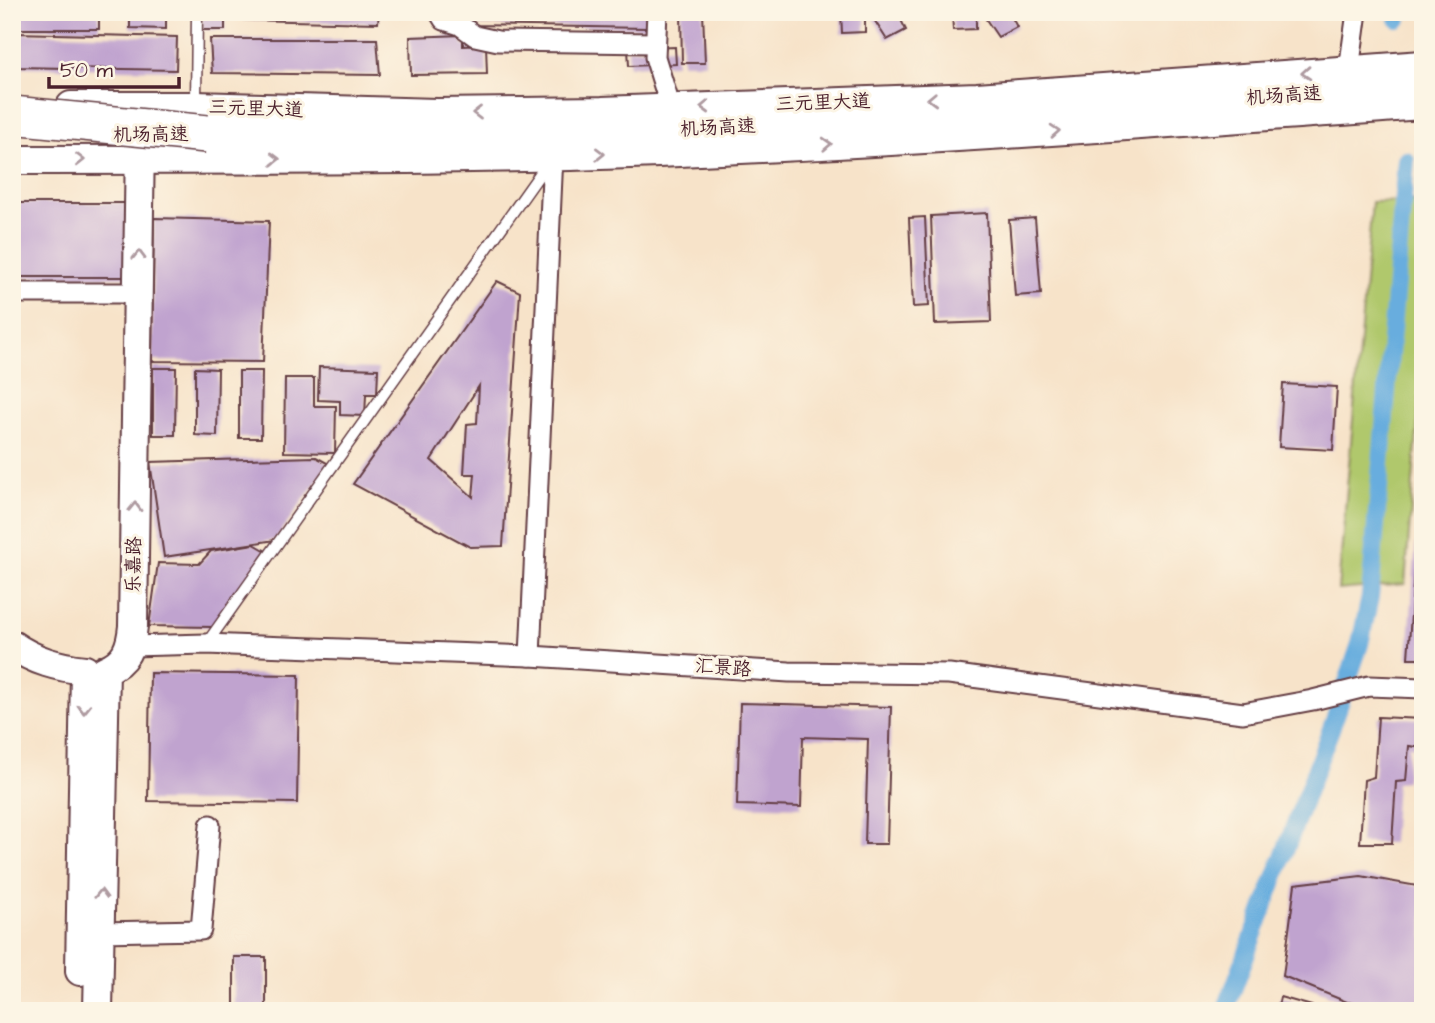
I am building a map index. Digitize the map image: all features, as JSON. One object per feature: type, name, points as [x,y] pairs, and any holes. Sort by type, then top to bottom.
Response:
[{"type":"highway","name":"机场高速","points":[[12,136],[203,127],[243,137],[677,130],[980,116],[1423,86]]},
{"type":"highway","points":[[12,115],[203,127]]},
{"type":"main road","name":"三元里大道","points":[[12,160],[140,159],[203,127],[425,113],[671,108],[990,96],[1423,65]]},
{"type":"main road","name":"三元里大道","points":[[12,106],[139,106],[203,127],[553,155],[677,152],[946,138],[1423,105]]},
{"type":"main road","name":"乐嘉路","points":[[131,646],[139,106]]},
{"type":"main road","points":[[12,645],[40,661],[62,667],[95,670],[118,664],[131,646]]},
{"type":"main road","points":[[95,670],[100,932],[98,1011]]},
{"type":"main road","points":[[79,1011],[95,670]]},
{"type":"street","points":[[439,12],[444,20],[460,25],[475,36],[498,41],[655,43]]},
{"type":"street","points":[[657,12],[655,57],[671,108]]},
{"type":"street","points":[[1349,70],[1357,12]]},
{"type":"street","points":[[530,656],[553,155]]},
{"type":"street","points":[[12,293],[138,293]]},
{"type":"street","name":"汇景路","points":[[131,646],[206,644],[530,656],[789,672],[950,674],[1243,713],[1369,686],[1423,688]]},
{"type":"street","points":[[100,932],[201,930],[210,825]]},
{"type":"lane","points":[[197,12],[203,127]]},
{"type":"lane","points":[[206,644],[553,155]]},
{"type":"green space","points":[[1423,201],[1423,357],[1405,584],[1338,590],[1372,202]]},
{"type":"building","points":[[12,12],[99,12],[99,29],[12,29]]},
{"type":"building","points":[[130,12],[166,12],[166,29],[130,28]]},
{"type":"building","points":[[202,12],[225,12],[225,30],[202,30]]},
{"type":"building","points":[[242,12],[379,12],[378,23],[242,20]]},
{"type":"building","points":[[471,12],[650,12],[648,28],[474,25]]},
{"type":"building","points":[[681,12],[703,12],[705,63],[682,63]]},
{"type":"building","points":[[841,12],[897,12],[906,30],[887,40],[871,15],[865,15],[865,32],[842,33]]},
{"type":"building","points":[[952,12],[976,12],[976,29],[953,30]]},
{"type":"building","points":[[981,12],[1009,12],[1017,27],[998,37]]},
{"type":"building","points":[[14,33],[177,37],[176,70],[15,67]]},
{"type":"building","points":[[463,35],[463,46],[486,45],[487,74],[411,75],[410,37]]},
{"type":"building","points":[[210,39],[377,39],[380,75],[212,73]]},
{"type":"building","points":[[675,47],[676,64],[629,66],[628,49]]},
{"type":"building","points":[[12,203],[130,203],[130,277],[12,277]]},
{"type":"building","points":[[987,213],[991,322],[935,324],[931,216]]},
{"type":"building","points":[[925,217],[929,306],[913,307],[909,218]]},
{"type":"building","points":[[154,218],[269,221],[263,362],[152,361]]},
{"type":"building","points":[[1035,218],[1041,294],[1015,296],[1009,220]]},
{"type":"building","points":[[497,281],[520,292],[503,546],[470,547],[353,484]],"holes":[[[479,386],[477,423],[467,424],[464,474],[475,474],[473,497],[431,460]]]},
{"type":"building","points":[[319,367],[378,369],[377,394],[366,394],[365,416],[340,415],[340,401],[318,400]]},
{"type":"building","points":[[153,368],[176,368],[175,435],[153,435]]},
{"type":"building","points":[[195,368],[218,369],[217,436],[195,435]]},
{"type":"building","points":[[239,371],[262,371],[261,438],[239,438]]},
{"type":"building","points":[[285,378],[314,378],[314,406],[336,406],[335,453],[284,452]]},
{"type":"building","points":[[1283,384],[1337,387],[1333,450],[1279,447]]},
{"type":"building","points":[[316,457],[329,464],[275,540],[164,557],[150,462]]},
{"type":"building","points":[[1416,542],[1423,543],[1423,658],[1408,658]]},
{"type":"building","points":[[254,544],[268,552],[214,627],[149,626],[158,563],[199,564],[211,551]]},
{"type":"building","points":[[150,673],[299,675],[297,803],[148,801]]},
{"type":"building","points":[[740,703],[891,707],[887,844],[865,844],[868,739],[803,737],[801,807],[737,805]]},
{"type":"building","points":[[1378,717],[1423,719],[1423,748],[1409,746],[1406,781],[1396,782],[1392,843],[1360,843],[1364,780],[1374,777]]},
{"type":"building","points":[[1361,876],[1423,887],[1423,1011],[1402,1011],[1347,1002],[1283,976],[1295,884]]},
{"type":"building","points":[[234,957],[266,957],[266,1011],[234,1011]]},
{"type":"building","points":[[1280,997],[1326,1010],[1277,1011]]},
{"type":"waterway","points":[[1398,19],[1399,12]]},
{"type":"waterway","points":[[1225,1011],[1335,718],[1360,644],[1370,597],[1406,160]]}]
